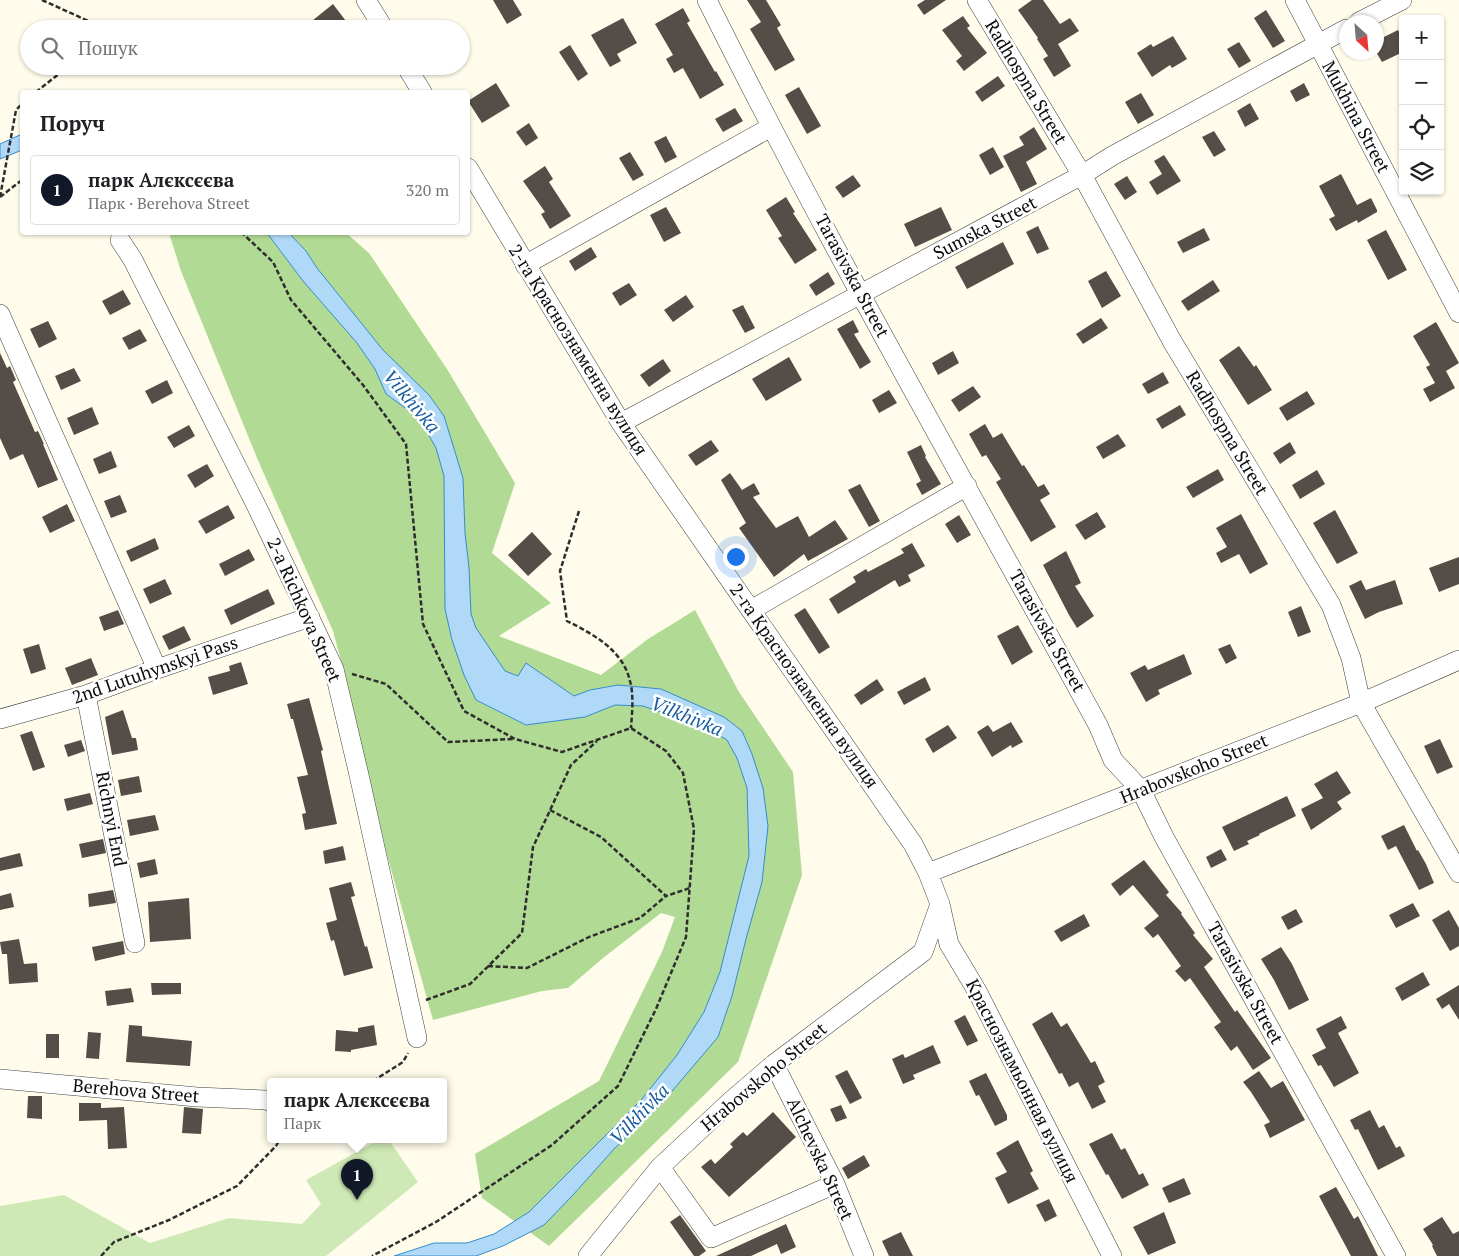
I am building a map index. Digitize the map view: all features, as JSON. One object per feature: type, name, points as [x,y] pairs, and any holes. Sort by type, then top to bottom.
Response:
[{"type":"street","name":"Tarasivska Street","points":[[707,0],[771,127],[861,294],[1098,724],[1113,760],[1141,790],[1164,837],[1396,1256]]},
{"type":"street","name":"Radhospna Street","points":[[978,0],[1082,176],[1172,341],[1331,605],[1351,658],[1360,703],[1459,874]]},
{"type":"street","name":"Mukhina Street","points":[[1295,0],[1459,313]]},
{"type":"street","points":[[1373,15],[1402,0]]},
{"type":"street","points":[[370,1],[380,20]]},
{"type":"street","name":"Sumska Street","points":[[621,423],[1082,176],[1112,156],[1339,33]]},
{"type":"street","points":[[412,75],[421,90]]},
{"type":"street","points":[[526,265],[771,127]]},
{"type":"street","name":"2-га Краснознаменна вулиця","points":[[470,171],[621,423],[913,844],[940,904]]},
{"type":"street","name":"2-a Richkova Street","points":[[120,240],[133,260],[258,507],[334,669],[415,1031]]},
{"type":"street","points":[[0,314],[157,669]]},
{"type":"street","points":[[751,610],[967,486]]},
{"type":"street","name":"2nd Lutuhynskyi Pass","points":[[0,719],[86,695],[310,617]]},
{"type":"street","name":"Hrabovskoho Street","points":[[928,874],[1360,703],[1459,660]]},
{"type":"street","name":"Richnyi End","points":[[86,695],[135,943]]},
{"type":"street","name":"Hrabovskoho Street","points":[[588,1256],[660,1167],[774,1064],[923,952],[940,904]]},
{"type":"street","name":"Краснознамьонная вулиця","points":[[940,904],[949,944],[977,991],[1112,1256]]},
{"type":"street","name":"Alchevska Street","points":[[774,1064],[835,1184],[864,1256]]},
{"type":"street","name":"Berehova Street","points":[[0,1079],[197,1097],[267,1100]]},
{"type":"street","points":[[660,1167],[711,1238],[835,1184]]},
{"type":"path","points":[[42,0],[86,20]]},
{"type":"path","points":[[39,90],[57,75]]},
{"type":"path","points":[[0,197],[16,110],[20,106]]},
{"type":"path","points":[[0,197],[20,182]]},
{"type":"path","points":[[244,235],[274,262],[291,300],[363,385],[406,444],[423,624],[464,710],[515,739],[562,752],[632,728]]},
{"type":"path","points":[[579,511],[560,571],[567,621],[592,634],[619,657],[630,680],[632,728]]},
{"type":"path","points":[[334,669],[386,684],[448,742],[515,739]]},
{"type":"path","points":[[372,1256],[436,1222],[552,1145],[618,1086],[656,1009],[686,937],[694,829],[683,773],[666,751],[632,728]]},
{"type":"path","points":[[378,1078],[402,1062],[415,1031],[422,1001],[470,984],[522,933],[533,847],[570,765],[598,740]]},
{"type":"path","points":[[550,810],[601,837],[666,896]]},
{"type":"path","points":[[488,966],[526,968],[589,937],[640,918],[666,896],[690,888]]},
{"type":"path","points":[[101,1256],[114,1242],[169,1220],[237,1186],[278,1143]]},
{"type":"green space","points":[[170,235],[348,235],[369,253],[447,369],[515,483],[492,553],[551,603],[499,636],[601,675],[648,639],[695,610],[739,692],[793,772],[802,875],[738,1062],[549,1246],[482,1198],[475,1154],[599,1081],[662,952],[675,917],[661,913],[568,988],[542,991],[433,1020],[387,855],[333,631],[257,458],[181,271]]},
{"type":"green space","points":[[373,1143],[391,1143],[418,1182],[326,1256],[0,1256],[0,1206],[64,1195],[150,1243],[229,1218],[302,1224],[321,1204],[306,1180]]},
{"type":"water","points":[[20,135],[20,151],[0,159],[0,144]]},
{"type":"water","name":"Vilkhivka","points":[[268,235],[291,235],[306,251],[317,268],[383,350],[429,395],[444,416],[463,478],[471,614],[476,628],[505,671],[518,676],[526,663],[574,696],[590,690],[618,685],[661,689],[724,717],[742,731],[763,788],[768,826],[762,882],[732,996],[718,1037],[662,1103],[614,1149],[544,1225],[503,1246],[476,1256],[394,1256],[434,1243],[467,1243],[494,1234],[529,1212],[642,1099],[677,1055],[704,1012],[720,972],[749,856],[747,788],[737,758],[727,740],[703,726],[643,706],[615,705],[585,717],[526,725],[476,700],[464,675],[452,640],[445,609],[444,476],[436,448],[419,418],[386,394],[375,369],[357,343],[303,281]]},
{"type":"building","points":[[493,0],[513,0],[522,15],[507,24]]},
{"type":"building","points":[[747,0],[766,0],[781,25],[777,28],[795,60],[775,71],[750,29],[761,22]]},
{"type":"building","points":[[925,0],[946,0],[924,15],[917,5]]},
{"type":"building","points":[[1032,0],[1043,0],[1060,24],[1070,18],[1079,31],[1058,44],[1071,66],[1054,77],[1043,59],[1048,56],[1018,10]]},
{"type":"building","points":[[333,4],[345,20],[313,20]]},
{"type":"building","points":[[683,8],[690,21],[687,23],[724,85],[700,99],[683,68],[674,73],[666,59],[673,55],[655,24]]},
{"type":"building","points":[[1266,10],[1285,41],[1273,48],[1254,18]]},
{"type":"building","points":[[963,16],[970,26],[967,28],[987,53],[964,71],[956,61],[962,56],[942,30]]},
{"type":"building","points":[[623,18],[637,43],[617,54],[621,61],[610,67],[591,35]]},
{"type":"building","points":[[1398,30],[1399,54],[1382,62],[1381,60],[1384,60],[1384,37]]},
{"type":"building","points":[[1173,36],[1187,59],[1172,68],[1170,65],[1152,77],[1137,53],[1151,44],[1153,47]]},
{"type":"building","points":[[1239,42],[1251,61],[1239,68],[1227,49]]},
{"type":"building","points":[[570,45],[588,74],[578,81],[559,52]]},
{"type":"building","points":[[998,76],[1005,86],[982,102],[975,92]]},
{"type":"building","points":[[496,83],[510,106],[482,123],[470,104],[470,100]]},
{"type":"building","points":[[1304,83],[1310,95],[1296,102],[1290,91]]},
{"type":"building","points":[[799,87],[821,126],[807,134],[785,95]]},
{"type":"building","points":[[1141,93],[1154,115],[1138,124],[1125,102]]},
{"type":"building","points":[[1250,103],[1259,119],[1245,127],[1237,111]]},
{"type":"building","points":[[735,108],[743,121],[723,132],[715,119]]},
{"type":"building","points":[[529,123],[538,138],[526,146],[516,132]]},
{"type":"building","points":[[1034,127],[1047,149],[1026,162],[1037,184],[1021,192],[1003,156],[1024,145],[1019,137]]},
{"type":"building","points":[[1214,131],[1226,150],[1214,157],[1202,137]]},
{"type":"building","points":[[666,136],[677,157],[665,163],[654,142]]},
{"type":"building","points":[[993,147],[1004,167],[990,175],[979,155]]},
{"type":"building","points":[[630,152],[644,175],[633,181],[619,158]]},
{"type":"building","points":[[1164,155],[1181,181],[1157,195],[1149,182],[1162,174],[1154,161]]},
{"type":"building","points":[[545,166],[553,179],[549,182],[571,216],[550,229],[541,214],[545,212],[523,181]]},
{"type":"building","points":[[1341,174],[1357,205],[1371,198],[1377,212],[1358,223],[1357,220],[1336,231],[1329,219],[1335,216],[1319,186]]},
{"type":"building","points":[[853,175],[861,186],[843,198],[835,187]]},
{"type":"building","points":[[1127,176],[1137,192],[1125,200],[1114,184]]},
{"type":"building","points":[[786,197],[795,212],[793,213],[817,250],[795,264],[778,238],[782,236],[766,210]]},
{"type":"building","points":[[666,207],[681,233],[664,242],[650,215]]},
{"type":"building","points":[[941,207],[952,230],[915,247],[904,224]]},
{"type":"building","points":[[1038,226],[1049,249],[1037,254],[1026,232]]},
{"type":"building","points":[[1204,228],[1210,240],[1183,253],[1177,242]]},
{"type":"building","points":[[1386,230],[1407,270],[1388,280],[1367,240]]},
{"type":"building","points":[[1003,242],[1014,264],[967,289],[955,267]]},
{"type":"building","points":[[591,247],[597,257],[575,271],[569,261]]},
{"type":"building","points":[[1106,271],[1121,296],[1102,308],[1088,281]]},
{"type":"building","points":[[828,272],[835,284],[816,296],[809,285]]},
{"type":"building","points":[[1213,280],[1220,291],[1188,311],[1181,301]]},
{"type":"building","points":[[629,283],[637,295],[620,306],[612,293]]},
{"type":"building","points":[[123,290],[131,304],[110,315],[102,301]]},
{"type":"building","points":[[686,295],[694,307],[673,322],[664,310]]},
{"type":"building","points":[[743,305],[755,328],[745,333],[732,310]]},
{"type":"building","points":[[1101,318],[1108,328],[1083,344],[1076,334]]},
{"type":"building","points":[[853,320],[859,332],[854,334],[871,362],[860,369],[837,329]]},
{"type":"building","points":[[48,321],[57,339],[39,348],[30,329]]},
{"type":"building","points":[[1436,322],[1459,363],[1446,371],[1455,388],[1430,402],[1423,389],[1435,383],[1426,367],[1430,365],[1413,336]]},
{"type":"building","points":[[140,329],[147,341],[129,350],[122,338]]},
{"type":"building","points":[[1239,346],[1254,367],[1256,365],[1272,390],[1248,405],[1219,360]]},
{"type":"building","points":[[953,351],[959,363],[938,375],[932,363]]},
{"type":"building","points":[[0,353],[7,368],[10,366],[16,380],[13,382],[35,432],[38,431],[44,444],[58,480],[38,488],[23,454],[10,460],[0,438]]},
{"type":"building","points":[[789,357],[802,380],[766,401],[752,379]]},
{"type":"building","points":[[663,359],[671,371],[649,387],[640,375]]},
{"type":"building","points":[[74,368],[81,381],[61,390],[55,376]]},
{"type":"building","points":[[1163,372],[1169,383],[1148,394],[1142,384]]},
{"type":"building","points":[[167,380],[173,393],[152,404],[145,391]]},
{"type":"building","points":[[973,386],[981,397],[959,412],[951,400]]},
{"type":"building","points":[[889,390],[897,403],[879,413],[872,400]]},
{"type":"building","points":[[1307,391],[1315,404],[1287,421],[1279,408]]},
{"type":"building","points":[[1180,405],[1186,415],[1162,429],[1156,419]]},
{"type":"building","points":[[92,407],[99,424],[74,435],[67,418]]},
{"type":"building","points":[[985,424],[993,438],[1002,433],[1022,466],[1024,465],[1038,487],[1044,484],[1050,494],[1040,500],[1056,527],[1031,542],[996,482],[1001,479],[986,455],[982,457],[969,434]]},
{"type":"building","points":[[189,425],[195,436],[174,448],[167,437]]},
{"type":"building","points":[[1118,434],[1126,446],[1103,459],[1096,447]]},
{"type":"building","points":[[711,440],[719,451],[696,466],[688,455]]},
{"type":"building","points":[[1290,442],[1296,453],[1280,464],[1273,453]]},
{"type":"building","points":[[921,445],[925,457],[941,484],[922,495],[916,484],[921,481],[907,452]]},
{"type":"building","points":[[111,451],[117,467],[99,474],[93,459]]},
{"type":"building","points":[[207,464],[214,476],[195,488],[187,475]]},
{"type":"building","points":[[1218,469],[1224,480],[1193,498],[1186,487]]},
{"type":"building","points":[[1317,470],[1325,484],[1300,499],[1292,485]]},
{"type":"building","points":[[730,473],[742,490],[754,483],[760,494],[753,497],[776,528],[798,516],[809,537],[835,520],[848,539],[808,561],[804,554],[774,577],[739,528],[746,523],[721,480]]},
{"type":"building","points":[[860,484],[880,521],[869,527],[848,490]]},
{"type":"building","points":[[120,495],[127,512],[111,518],[104,501]]},
{"type":"building","points":[[67,504],[75,521],[50,533],[42,517]]},
{"type":"building","points":[[228,505],[235,518],[206,534],[198,521]]},
{"type":"building","points":[[1335,510],[1358,553],[1337,564],[1313,523]]},
{"type":"building","points":[[1097,512],[1106,527],[1085,540],[1075,525]]},
{"type":"building","points":[[1241,514],[1268,564],[1250,574],[1239,554],[1221,563],[1216,553],[1227,547],[1216,528]]},
{"type":"building","points":[[959,515],[971,535],[957,543],[945,524]]},
{"type":"building","points":[[532,532],[552,554],[528,576],[508,555]]},
{"type":"building","points":[[155,538],[159,549],[131,562],[126,551]]},
{"type":"building","points":[[912,543],[925,566],[908,575],[911,581],[899,587],[895,580],[838,614],[829,599],[856,582],[853,577],[866,569],[868,572],[904,553],[901,549]]},
{"type":"building","points":[[249,549],[255,560],[225,576],[219,564]]},
{"type":"building","points":[[1066,551],[1081,583],[1075,586],[1094,616],[1077,628],[1043,565]]},
{"type":"building","points":[[1459,557],[1459,584],[1439,592],[1429,568]]},
{"type":"building","points":[[165,579],[172,594],[150,604],[143,589]]},
{"type":"building","points":[[1361,580],[1366,590],[1395,580],[1403,604],[1365,619],[1349,586]]},
{"type":"building","points":[[268,589],[275,604],[231,625],[224,610]]},
{"type":"building","points":[[1301,606],[1311,632],[1298,637],[1288,612]]},
{"type":"building","points":[[805,608],[830,647],[819,654],[794,615]]},
{"type":"building","points":[[118,610],[124,624],[104,631],[99,617]]},
{"type":"building","points":[[1018,625],[1033,652],[1012,665],[997,636]]},
{"type":"building","points":[[184,626],[191,640],[169,650],[162,636]]},
{"type":"building","points":[[39,644],[46,669],[31,674],[23,649]]},
{"type":"building","points":[[1230,644],[1237,658],[1226,664],[1218,649]]},
{"type":"building","points":[[1184,654],[1192,674],[1158,690],[1160,694],[1146,702],[1130,673],[1145,665],[1148,670]]},
{"type":"building","points":[[91,658],[98,675],[72,685],[65,668]]},
{"type":"building","points":[[241,662],[248,684],[213,695],[208,677],[230,671],[229,666]]},
{"type":"building","points":[[925,677],[931,690],[904,705],[897,692]]},
{"type":"building","points":[[877,679],[884,690],[861,705],[854,695]]},
{"type":"building","points":[[309,698],[323,750],[321,751],[337,824],[305,830],[302,814],[306,813],[297,777],[308,775],[287,704]]},
{"type":"building","points":[[123,710],[132,738],[136,738],[138,750],[112,755],[105,717]]},
{"type":"building","points":[[1011,722],[1023,742],[1012,748],[1011,745],[992,757],[977,732],[988,725],[993,732]]},
{"type":"building","points":[[948,725],[957,738],[933,753],[925,739]]},
{"type":"building","points":[[32,731],[45,767],[33,771],[20,735]]},
{"type":"building","points":[[1440,739],[1453,767],[1437,774],[1424,746]]},
{"type":"building","points":[[81,740],[85,751],[68,757],[64,745]]},
{"type":"building","points":[[1337,771],[1351,793],[1337,802],[1342,809],[1311,830],[1301,809],[1323,798],[1314,784]]},
{"type":"building","points":[[139,776],[142,792],[121,796],[118,780]]},
{"type":"building","points":[[90,793],[93,804],[67,811],[64,799]]},
{"type":"building","points":[[1287,796],[1296,816],[1259,834],[1247,841],[1249,844],[1234,851],[1222,827]]},
{"type":"building","points":[[155,815],[159,830],[130,836],[127,820]]},
{"type":"building","points":[[1404,825],[1426,864],[1434,883],[1419,890],[1396,846],[1388,850],[1381,836]]},
{"type":"building","points":[[103,839],[106,853],[82,858],[79,844]]},
{"type":"building","points":[[343,846],[346,860],[325,864],[323,851]]},
{"type":"building","points":[[1221,849],[1227,860],[1211,868],[1206,857]]},
{"type":"building","points":[[20,853],[23,866],[0,871],[0,858]]},
{"type":"building","points":[[155,859],[158,874],[140,878],[137,863]]},
{"type":"building","points":[[1144,860],[1169,892],[1166,895],[1182,913],[1195,933],[1193,935],[1213,959],[1204,967],[1235,1012],[1237,1010],[1271,1058],[1253,1070],[1237,1046],[1231,1051],[1214,1027],[1221,1022],[1190,978],[1185,982],[1175,971],[1181,966],[1158,934],[1153,938],[1144,928],[1159,916],[1133,885],[1120,896],[1111,884]]},
{"type":"building","points":[[351,882],[355,896],[351,897],[373,968],[344,976],[334,940],[331,941],[326,923],[337,920],[329,888]]},
{"type":"building","points":[[113,890],[116,903],[89,907],[88,894]]},
{"type":"building","points":[[11,893],[14,907],[0,910],[0,896]]},
{"type":"building","points":[[189,898],[191,939],[150,942],[148,902]]},
{"type":"building","points":[[1413,903],[1420,916],[1396,928],[1389,915]]},
{"type":"building","points":[[1296,909],[1303,922],[1288,930],[1281,917]]},
{"type":"building","points":[[1449,910],[1459,928],[1459,946],[1450,951],[1432,920]]},
{"type":"building","points":[[1084,914],[1090,926],[1061,942],[1054,931]]},
{"type":"building","points":[[19,939],[24,964],[37,963],[38,982],[9,984],[7,954],[2,954],[0,942]]},
{"type":"building","points":[[123,941],[125,954],[95,961],[92,947]]},
{"type":"building","points":[[1281,947],[1292,964],[1309,1000],[1289,1010],[1261,959]]},
{"type":"building","points":[[1423,972],[1430,985],[1402,1001],[1395,988]]},
{"type":"building","points":[[151,983],[181,983],[181,994],[152,995]]},
{"type":"building","points":[[1459,985],[1459,1020],[1449,1004],[1442,1009],[1436,999]]},
{"type":"building","points":[[131,988],[134,1002],[107,1006],[105,991]]},
{"type":"building","points":[[1052,1012],[1061,1027],[1067,1023],[1091,1063],[1095,1061],[1105,1082],[1098,1086],[1106,1102],[1092,1109],[1078,1082],[1069,1087],[1062,1073],[1059,1074],[1032,1024]]},
{"type":"building","points":[[965,1015],[978,1041],[967,1046],[954,1021]]},
{"type":"building","points":[[1341,1016],[1347,1028],[1338,1033],[1359,1073],[1334,1087],[1321,1065],[1318,1066],[1312,1055],[1326,1048],[1316,1029]]},
{"type":"building","points":[[129,1025],[142,1026],[142,1036],[192,1041],[190,1066],[126,1062]]},
{"type":"building","points":[[374,1025],[377,1045],[351,1050],[351,1052],[335,1051],[336,1030],[358,1032],[358,1028]]},
{"type":"building","points":[[88,1032],[101,1033],[99,1059],[86,1058]]},
{"type":"building","points":[[46,1034],[59,1034],[59,1058],[46,1058]]},
{"type":"building","points":[[933,1045],[941,1063],[913,1075],[915,1079],[903,1084],[892,1059],[903,1054],[905,1058]]},
{"type":"building","points":[[847,1070],[862,1098],[850,1104],[835,1076]]},
{"type":"building","points":[[1259,1071],[1271,1088],[1283,1081],[1305,1120],[1270,1138],[1264,1125],[1270,1122],[1243,1082]]},
{"type":"building","points":[[986,1073],[1007,1115],[1007,1120],[995,1126],[979,1095],[976,1096],[969,1081]]},
{"type":"building","points":[[28,1096],[42,1096],[42,1119],[27,1118]]},
{"type":"building","points":[[79,1103],[101,1103],[101,1108],[124,1107],[127,1148],[108,1149],[107,1120],[79,1121]]},
{"type":"building","points":[[841,1105],[847,1118],[836,1122],[830,1109]]},
{"type":"building","points":[[184,1107],[203,1109],[201,1134],[182,1133]]},
{"type":"building","points":[[1370,1110],[1379,1128],[1384,1125],[1396,1148],[1400,1146],[1405,1156],[1378,1170],[1358,1129],[1355,1130],[1350,1120]]},
{"type":"building","points":[[773,1112],[796,1137],[729,1197],[701,1167],[711,1159],[715,1164],[733,1147],[730,1144],[743,1132],[747,1136]]},
{"type":"building","points":[[1112,1133],[1121,1150],[1125,1148],[1139,1175],[1143,1173],[1149,1185],[1122,1199],[1089,1144]]},
{"type":"building","points":[[1018,1140],[1033,1171],[1030,1173],[1039,1189],[1008,1204],[995,1178],[1007,1172],[996,1153]]},
{"type":"building","points":[[864,1155],[870,1166],[848,1179],[842,1168]]},
{"type":"building","points":[[1184,1178],[1191,1194],[1169,1203],[1162,1188]]},
{"type":"building","points":[[1336,1187],[1354,1219],[1358,1216],[1378,1256],[1351,1256],[1319,1196]]},
{"type":"building","points":[[1049,1199],[1057,1216],[1045,1222],[1036,1205]]},
{"type":"building","points":[[1164,1212],[1176,1243],[1148,1255],[1133,1227]]},
{"type":"building","points":[[680,1215],[706,1251],[699,1256],[694,1256],[670,1222]]},
{"type":"building","points":[[1442,1217],[1453,1234],[1459,1231],[1459,1256],[1437,1256],[1433,1245],[1423,1229]]},
{"type":"building","points":[[786,1224],[796,1247],[781,1254],[777,1244],[751,1256],[716,1256]]},
{"type":"building","points":[[901,1232],[913,1256],[889,1256],[882,1241]]},
{"type":"place","name":"парк Алєксєєва","points":[[357,1200]]}]
